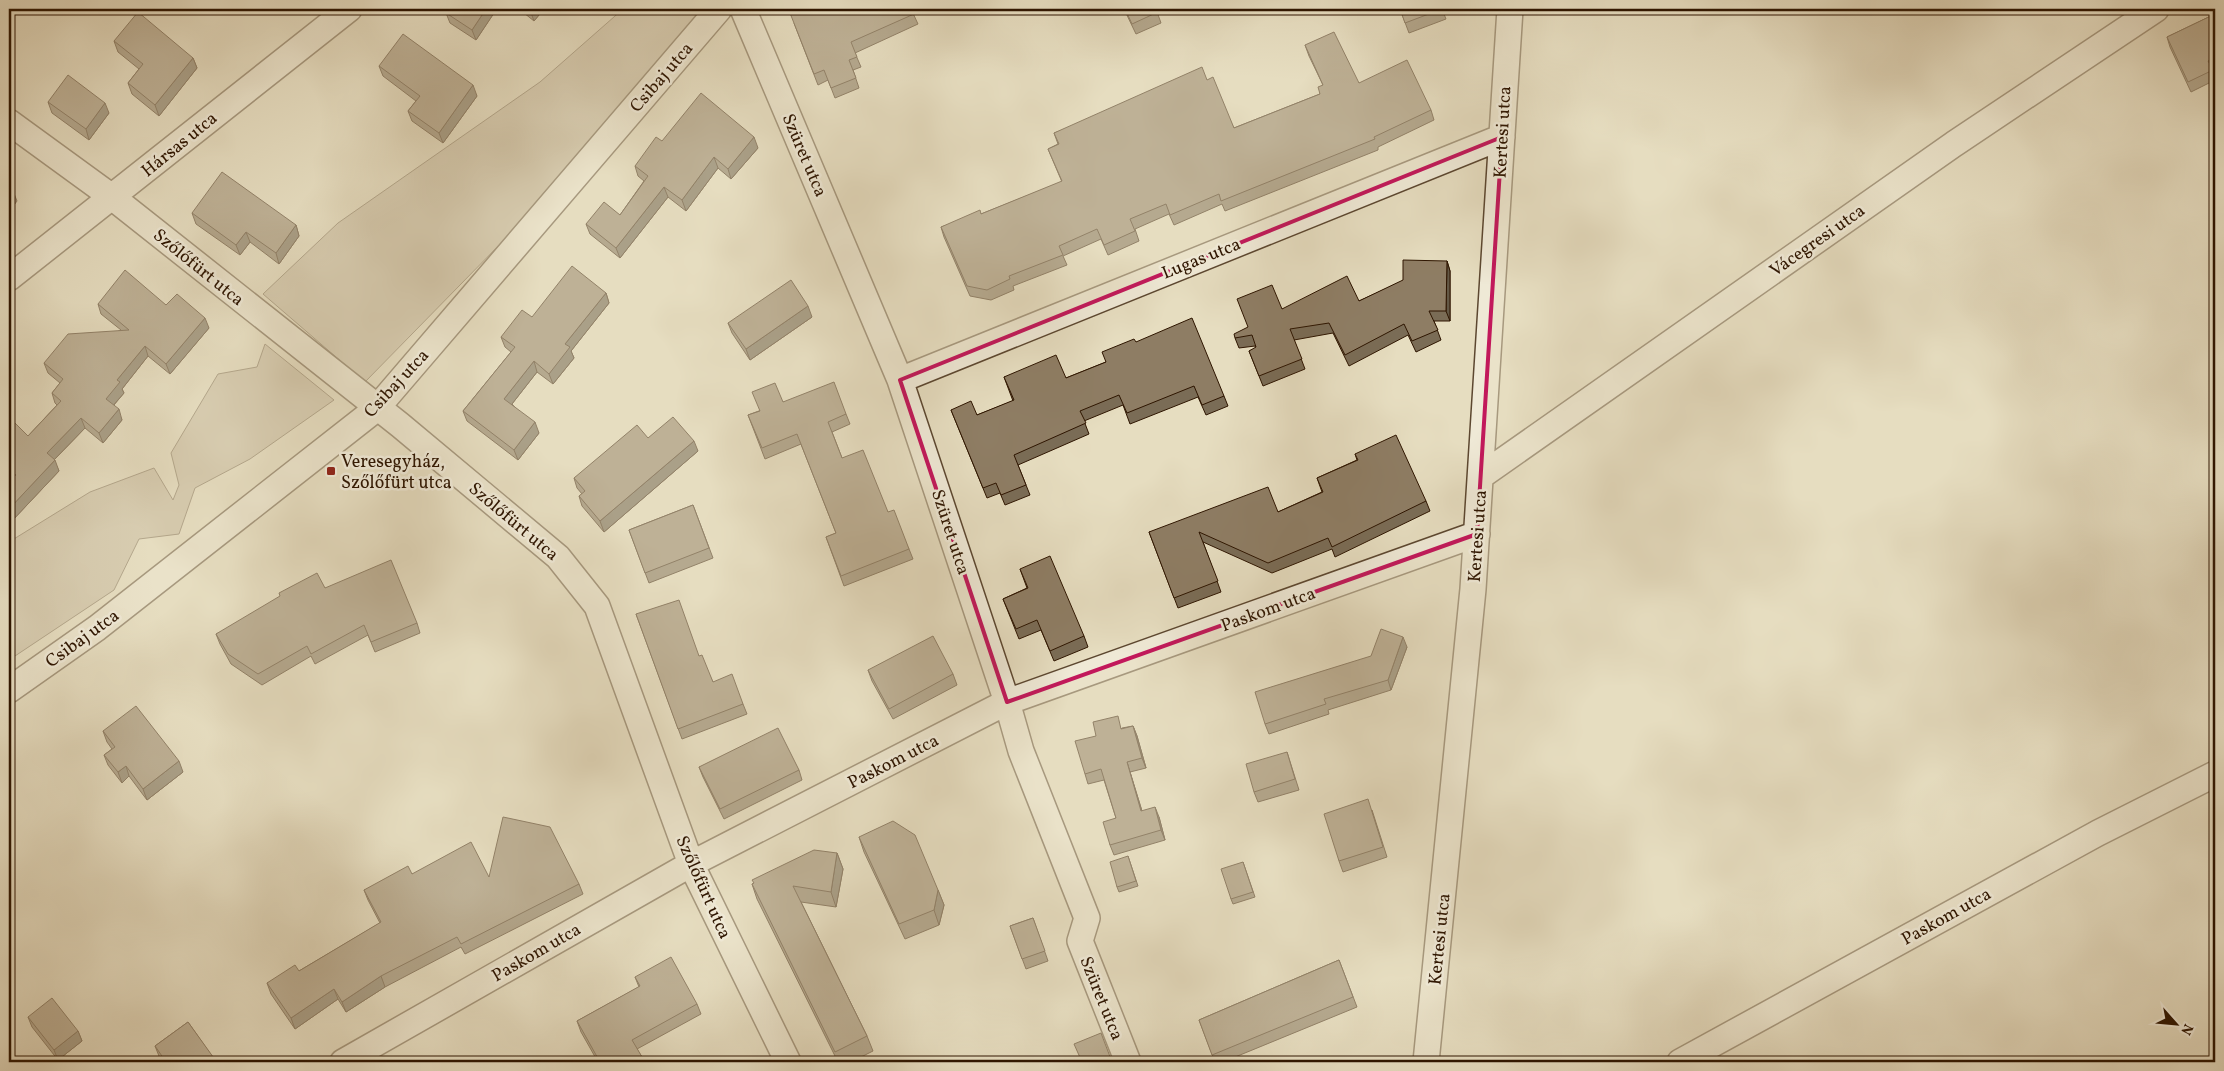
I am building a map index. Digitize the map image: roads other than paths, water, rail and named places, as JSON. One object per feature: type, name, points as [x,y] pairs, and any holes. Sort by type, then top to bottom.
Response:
[{"type":"street","name":"Hársas utca","points":[[9,278],[349,9]]},
{"type":"street","name":"Csibaj utca","points":[[9,690],[97,628],[376,408],[719,9]]},
{"type":"street","name":"Szüret utca","points":[[743,9],[900,380],[1007,702],[1021,751],[1087,918],[1080,941],[1128,1062]]},
{"type":"street","name":"Kertesi utca","points":[[1426,1062],[1477,534],[1510,9]]},
{"type":"street","name":"Vácegresi utca","points":[[1481,476],[1954,144],[2156,9]]},
{"type":"street","name":"Szőlőfürt utca","points":[[9,122],[112,197],[376,408],[400,425],[558,556],[597,606],[691,864],[788,1062]]},
{"type":"street","name":"Lugas utca","points":[[900,380],[1502,137]]},
{"type":"street","name":"Paskom utca","points":[[343,1062],[691,864],[1007,702],[1477,534]]},
{"type":"street","name":"Paskom utca","points":[[1680,1062],[2090,838],[2215,774]]},
{"type":"place","name":"Veresegyház, Szőlőfürt utca","points":[[331,471]]}]
